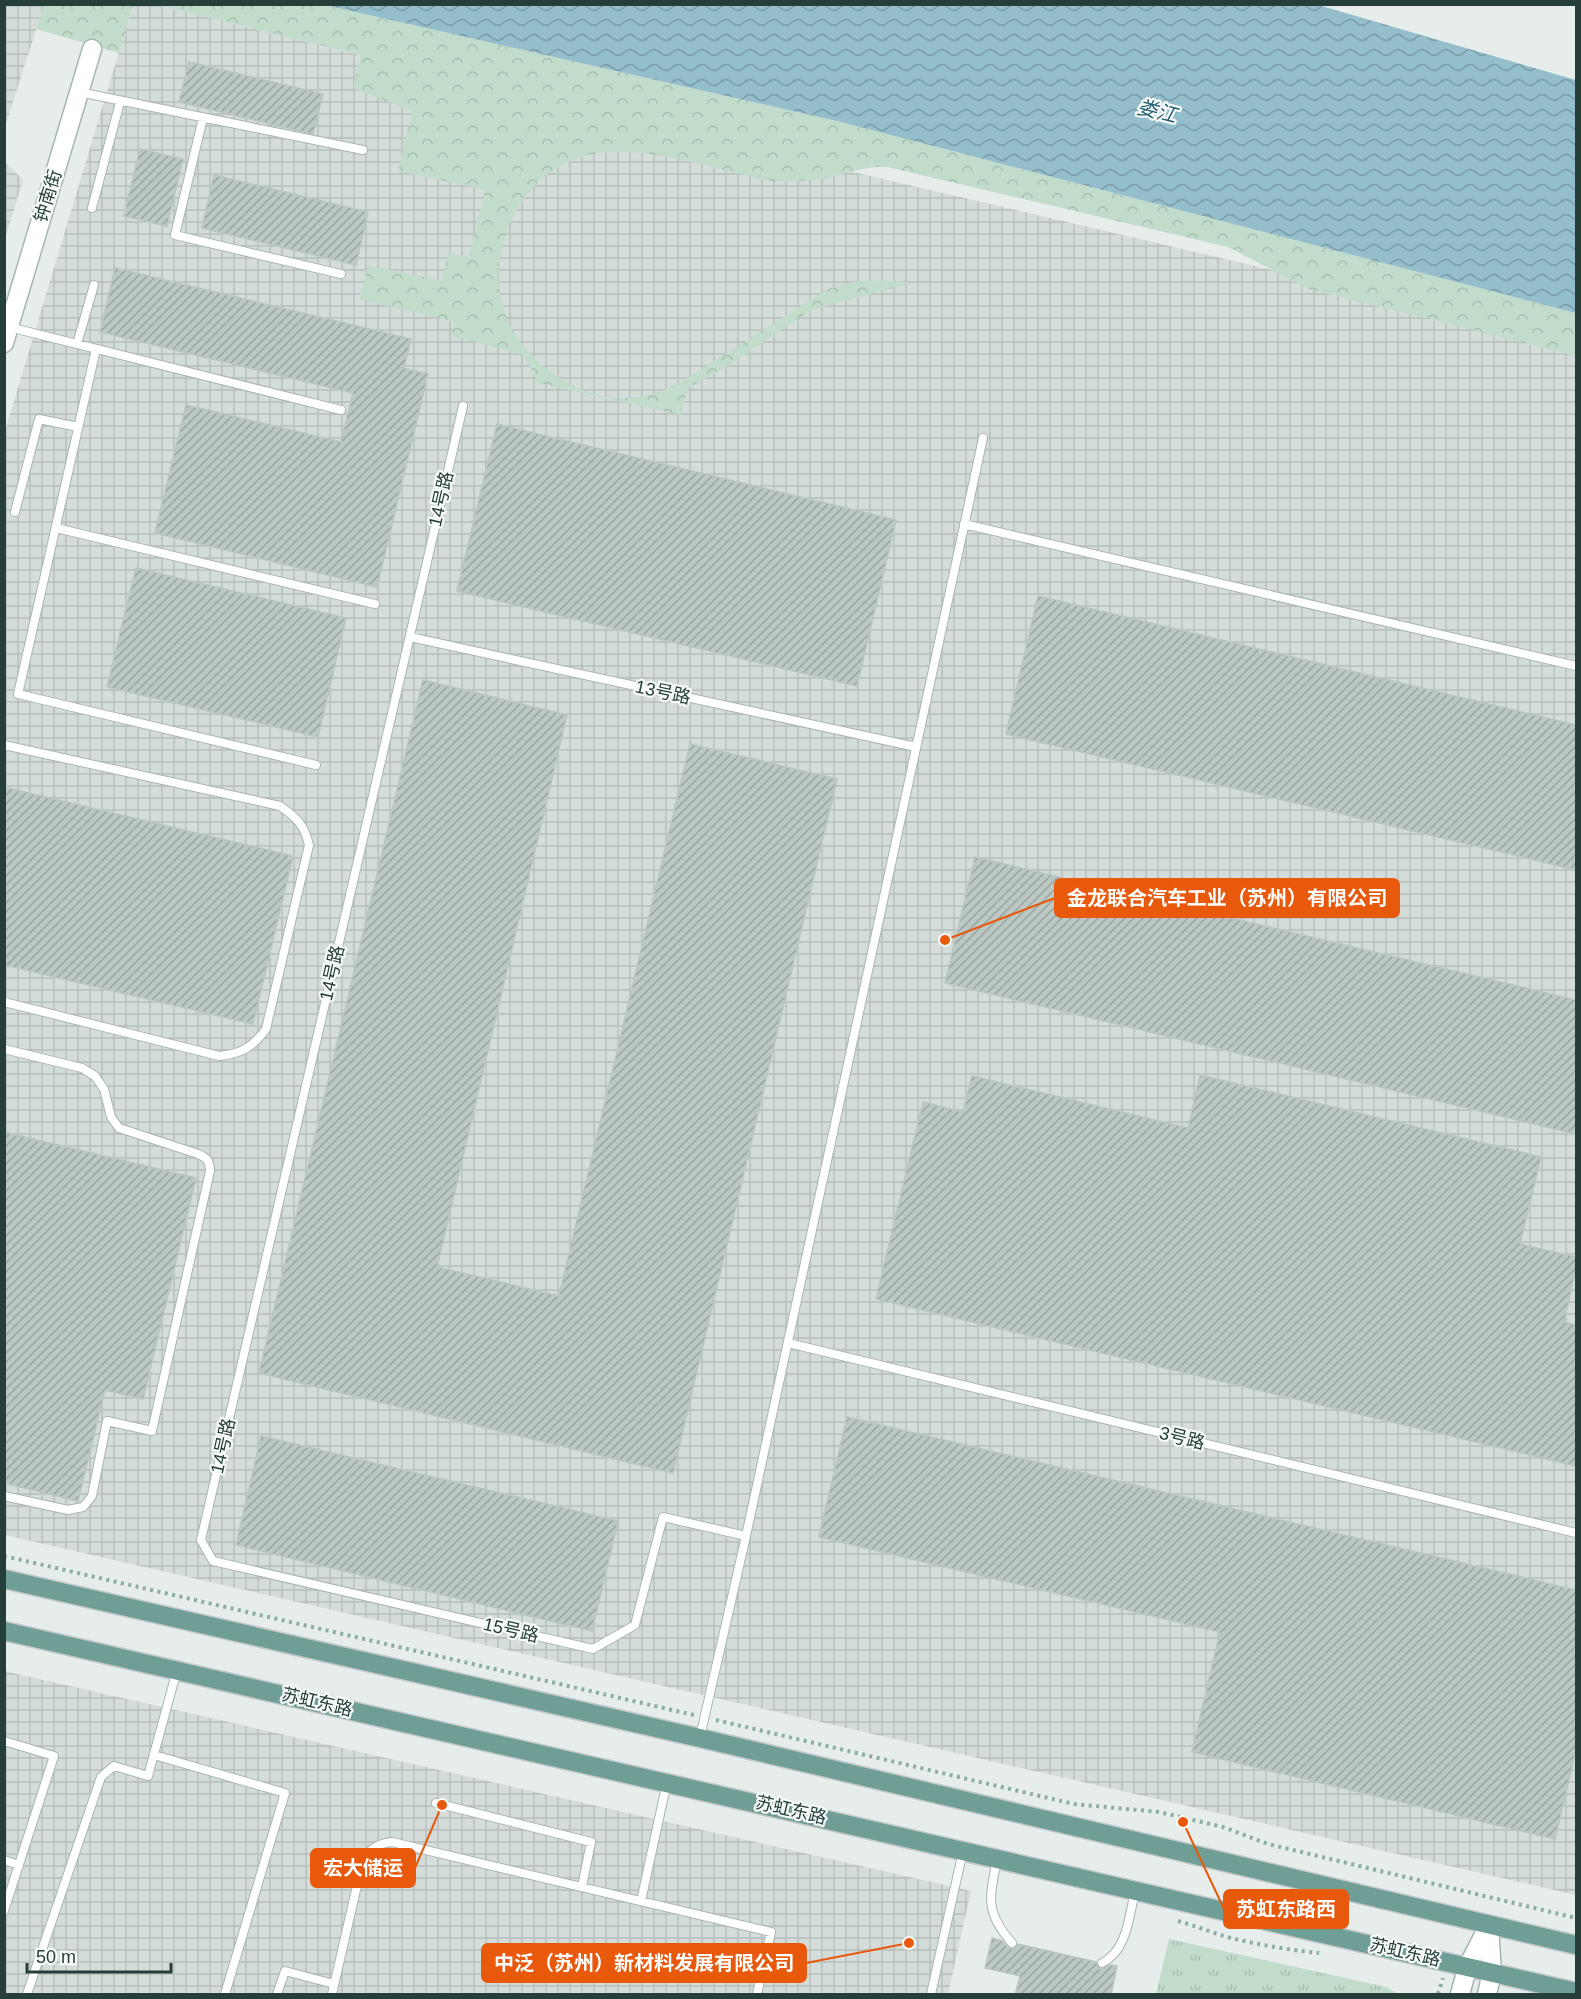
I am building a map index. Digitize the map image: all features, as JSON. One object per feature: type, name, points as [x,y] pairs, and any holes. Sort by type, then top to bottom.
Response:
[{"type":"main road","points":[[4,1580],[700,1738],[1576,1945]]},
{"type":"main road","name":"苏虹东路","points":[[4,1631],[997,1857],[1576,1992]]},
{"type":"street","name":"钟南街","points":[[7,335],[92,49]]},
{"type":"street","points":[[1460,1995],[1468,1966],[1489,1925]]},
{"type":"street","points":[[1487,1995],[1492,1973],[1489,1925]]},
{"type":"lane","points":[[79,92],[363,150]]},
{"type":"lane","points":[[92,208],[120,102]]},
{"type":"lane","points":[[203,118],[175,235],[341,274]]},
{"type":"lane","points":[[77,344],[94,285]]},
{"type":"lane","points":[[7,335],[77,344],[341,410]]},
{"type":"lane","points":[[96,349],[18,694],[316,765]]},
{"type":"lane","name":"14号路","points":[[201,1540],[463,406]]},
{"type":"lane","points":[[15,512],[39,419],[78,427]]},
{"type":"lane","points":[[700,1738],[746,1536],[983,438]]},
{"type":"lane","points":[[964,524],[1576,666]]},
{"type":"lane","points":[[56,528],[375,604]]},
{"type":"lane","name":"13号路","points":[[410,637],[916,747]]},
{"type":"lane","points":[[4,745],[279,806],[295,816],[305,829],[309,845],[266,1029],[255,1044],[237,1054],[219,1056],[4,1002]]},
{"type":"lane","points":[[4,1049],[82,1068],[95,1076],[104,1089],[111,1117],[119,1128],[198,1154],[207,1158],[210,1164],[152,1431],[107,1421],[92,1496],[83,1507],[68,1510],[4,1496]]},
{"type":"lane","name":"3号路","points":[[788,1343],[1576,1533]]},
{"type":"lane","name":"15号路","points":[[201,1540],[213,1561],[593,1649],[635,1624],[663,1517],[746,1536]]},
{"type":"lane","points":[[27,1995],[100,1777],[114,1766],[148,1776],[177,1670]]},
{"type":"lane","points":[[4,1741],[54,1756],[4,1911]]},
{"type":"lane","points":[[154,1755],[285,1793],[225,1995]]},
{"type":"lane","points":[[641,1901],[667,1782]]},
{"type":"lane","points":[[436,1803],[591,1842],[582,1887]]},
{"type":"lane","points":[[332,1995],[362,1864],[368,1853],[379,1843],[392,1842],[771,1932],[757,1995]]},
{"type":"lane","points":[[931,1995],[963,1850]]},
{"type":"lane","points":[[997,1857],[990,1899],[992,1914],[1000,1929],[1012,1943]]},
{"type":"lane","points":[[4,1860],[19,1865]]},
{"type":"lane","points":[[1102,1963],[1111,1958],[1119,1948],[1136,1889]]},
{"type":"lane","points":[[277,1995],[285,1971],[334,1984]]},
{"type":"path","points":[[4,1556],[1074,1804],[1159,1812],[1223,1827],[1268,1844],[1576,1918]]},
{"type":"path","points":[[1460,1917],[1466,1890]]},
{"type":"path","points":[[1438,1995],[1447,1961]]},
{"type":"shaded area","points":[[5,5],[44,5],[5,127]]},
{"type":"shaded area","points":[[133,5],[158,5],[507,91],[1576,341],[1576,1895],[5,1535],[5,431]]},
{"type":"shaded area","points":[[5,162],[23,180],[5,239]]},
{"type":"shaded area","points":[[4,1671],[971,1891],[948,1994],[5,1994]]},
{"type":"green space","points":[[44,5],[133,5],[119,53],[36,29]]},
{"type":"green space","points":[[158,5],[325,5],[837,121],[1576,313],[1576,356],[1309,289],[1228,247],[887,167],[871,167],[813,180],[771,181],[665,156],[607,152],[573,160],[546,175],[535,186],[525,197],[510,224],[502,246],[499,266],[498,280],[504,309],[509,324],[519,340],[547,369],[581,389],[619,398],[651,394],[685,380],[826,290],[847,283],[868,281],[911,283],[811,310],[729,365],[688,388],[681,415],[538,383],[524,355],[452,336],[454,322],[359,299],[368,265],[442,281],[448,253],[469,257],[485,190],[398,171],[412,111],[353,88],[361,55]]},
{"type":"green space","points":[[1169,1939],[1386,1987],[1398,1994],[1156,1994]]},
{"type":"water","name":"娄江","points":[[325,5],[1318,5],[1576,80],[1576,313],[837,121]]},
{"type":"building","points":[[189,62],[323,94],[313,134],[179,102]]},
{"type":"building","points":[[140,149],[183,159],[167,226],[124,216]]},
{"type":"building","points":[[214,175],[368,212],[356,265],[202,228]]},
{"type":"building","points":[[115,268],[411,339],[404,368],[428,374],[377,587],[155,533],[186,405],[341,442],[353,393],[100,332]]},
{"type":"building","points":[[497,424],[896,520],[857,686],[457,591]]},
{"type":"building","points":[[136,568],[346,618],[318,737],[107,687]]},
{"type":"building","points":[[1038,596],[1576,725],[1576,870],[1006,734]]},
{"type":"building","points":[[423,680],[567,715],[437,1267],[559,1296],[690,744],[837,779],[673,1473],[259,1373]]},
{"type":"building","points":[[4,787],[293,856],[253,1024],[4,965]]},
{"type":"building","points":[[975,857],[1576,1000],[1576,1134],[945,983]]},
{"type":"building","points":[[1200,1075],[1541,1157],[1520,1244],[1576,1257],[1576,1268],[1564,1322],[1576,1325],[1576,1466],[876,1299],[923,1102],[963,1112],[972,1076],[1188,1128]]},
{"type":"building","points":[[4,1132],[196,1178],[143,1399],[105,1390],[78,1501],[4,1483]]},
{"type":"building","points":[[847,1417],[1576,1590],[1576,1750],[1555,1839],[1192,1752],[1220,1632],[819,1537]]},
{"type":"building","points":[[261,1436],[618,1521],[592,1631],[236,1545]]},
{"type":"building","points":[[992,1938],[1002,1941],[1010,1949],[1015,1948],[1018,1944],[1096,1962],[1100,1969],[1110,1965],[1117,1966],[1111,1995],[1015,1995],[1020,1976],[985,1968]]},
{"type":"place","name":"金龙联合汽车工业（苏州）有限公司","points":[[945,940]]},
{"type":"place","name":"宏大储运","points":[[442,1805]]},
{"type":"place","name":"苏虹东路西","points":[[1183,1822]]},
{"type":"place","name":"中泛（苏州）新材料发展有限公司","points":[[909,1943]]}]
